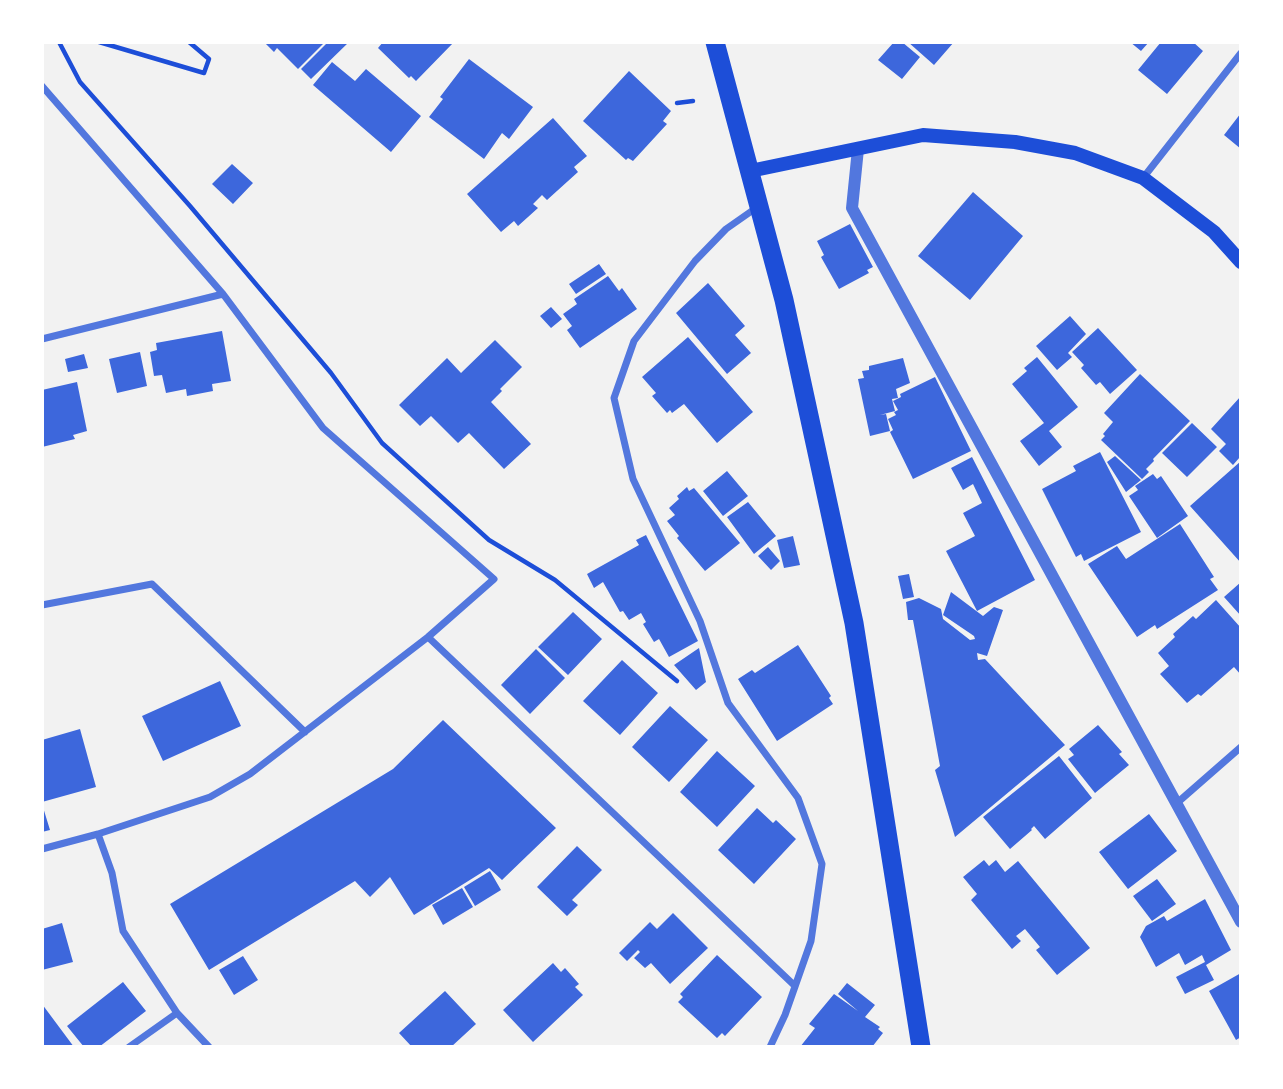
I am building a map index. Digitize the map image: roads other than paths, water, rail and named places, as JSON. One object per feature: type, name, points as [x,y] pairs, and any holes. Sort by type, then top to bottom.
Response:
[{"type":"highway","points":[[715,42],[783,300],[854,623],[921,1047]]},
{"type":"main road","points":[[750,171],[923,135],[1016,142],[1075,153],[1143,178],[1214,232],[1241,262]]},
{"type":"street","points":[[1143,178],[1241,53]]},
{"type":"street","points":[[42,86],[223,294],[323,428],[494,579],[428,637],[250,774],[210,797],[98,834],[42,849]]},
{"type":"street","points":[[858,149],[852,208],[1241,922]]},
{"type":"street","points":[[759,205],[726,229],[695,261],[634,341],[614,398],[633,479],[700,621],[728,703],[798,798],[822,864],[811,942],[770,1047]]},
{"type":"street","points":[[42,339],[223,294]]},
{"type":"street","points":[[42,605],[152,584],[305,732]]},
{"type":"street","points":[[428,637],[795,986]]},
{"type":"street","points":[[1177,803],[1241,747]]},
{"type":"street","points":[[98,834],[112,873],[123,931],[177,1013],[209,1047]]},
{"type":"street","points":[[128,1047],[177,1013]]}]
